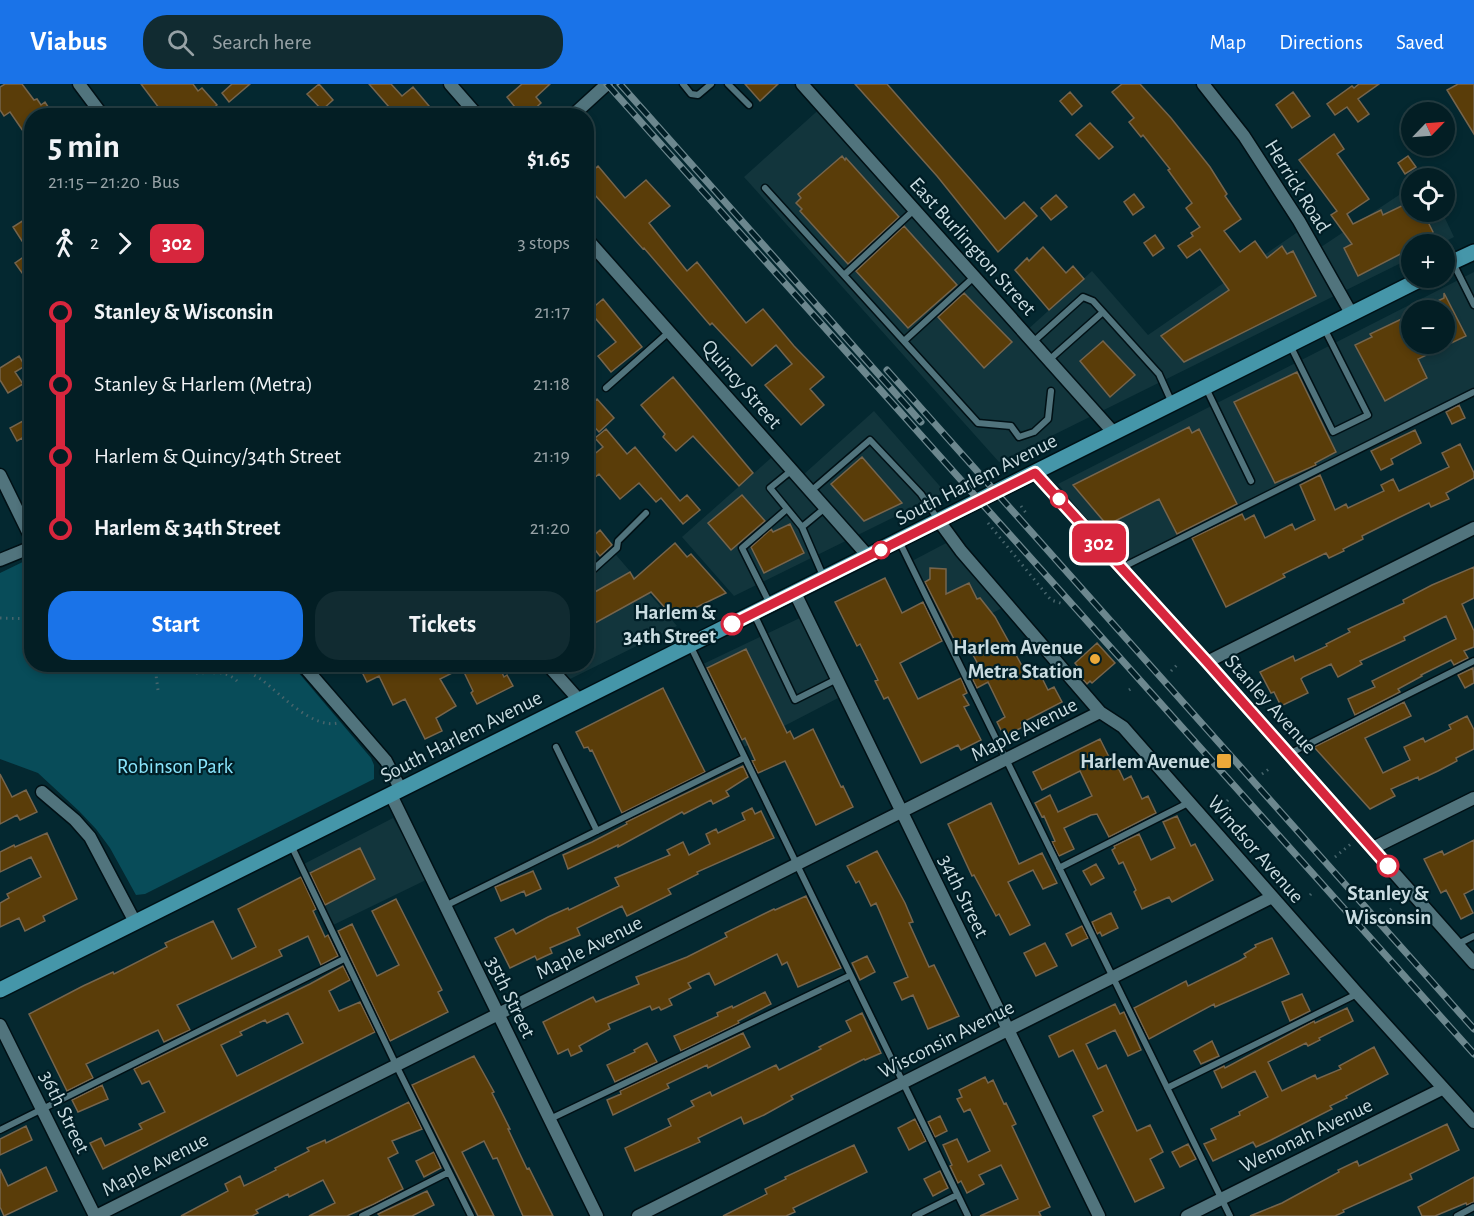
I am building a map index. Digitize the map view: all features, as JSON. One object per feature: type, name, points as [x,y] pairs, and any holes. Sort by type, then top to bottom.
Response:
[{"type":"main road","points":[[1455,261],[1474,252]]},
{"type":"main road","name":"South Harlem Avenue","points":[[0,990],[1402,288]]},
{"type":"street","points":[[79,84],[97,108]]},
{"type":"street","points":[[450,84],[471,108]]},
{"type":"street","points":[[581,108],[608,84]]},
{"type":"street","name":"East Burlington Street","points":[[802,84],[1114,433]]},
{"type":"street","name":"Herrick Road","points":[[1203,84],[1244,136],[1299,222],[1351,313]]},
{"type":"street","name":"Quincy Street","points":[[594,246],[868,556]]},
{"type":"street","name":"Stanley Avenue","points":[[1035,473],[1207,662],[1474,963]]},
{"type":"street","points":[[0,475],[24,524]]},
{"type":"street","name":"Windsor Avenue","points":[[939,521],[961,551],[1100,712],[1124,727],[1442,1089],[1474,1122]]},
{"type":"street","points":[[1207,662],[1474,528]]},
{"type":"street","points":[[0,560],[24,550]]},
{"type":"street","name":"34th Street","points":[[795,593],[1099,1216]]},
{"type":"street","name":"35th Street","points":[[309,672],[386,761],[396,792],[445,906],[597,1216]]},
{"type":"street","points":[[554,672],[579,700]]},
{"type":"street","name":"Maple Avenue","points":[[96,1216],[1100,712]]},
{"type":"street","points":[[42,792],[75,820],[90,837],[135,922]]},
{"type":"street","points":[[1373,848],[1474,798]]},
{"type":"street","name":"Wisconsin Avenue","points":[[638,1216],[1272,897]]},
{"type":"street","name":"36th Street","points":[[0,1025],[96,1216]]},
{"type":"street","name":"Wenonah Avenue","points":[[1187,1216],[1442,1089]]},
{"type":"lane","points":[[683,84],[691,94],[698,95],[711,84]]},
{"type":"lane","points":[[728,84],[749,105]]},
{"type":"lane","points":[[765,188],[978,423],[1011,426],[1019,437],[1034,432],[1048,419],[1051,391]]},
{"type":"lane","points":[[844,275],[914,209]]},
{"type":"lane","points":[[1455,275],[1474,304]]},
{"type":"lane","points":[[904,341],[974,276]]},
{"type":"lane","points":[[1033,342],[1083,297],[1093,301],[1159,374],[1172,404]]},
{"type":"lane","points":[[1049,360],[1103,312]]},
{"type":"lane","points":[[1289,345],[1334,432],[1368,415],[1324,327]]},
{"type":"lane","points":[[606,388],[669,331]]},
{"type":"lane","points":[[1205,387],[1251,482]]},
{"type":"lane","points":[[1121,568],[1474,392]]},
{"type":"lane","points":[[810,491],[870,440],[921,494],[939,521]]},
{"type":"lane","points":[[792,470],[770,488],[802,526],[825,578]]},
{"type":"lane","points":[[802,526],[825,508]]},
{"type":"lane","points":[[771,605],[742,548],[787,509]]},
{"type":"lane","points":[[594,569],[617,548],[618,541],[646,513]]},
{"type":"lane","points":[[899,541],[1230,1216]]},
{"type":"lane","points":[[754,613],[795,700],[837,679]]},
{"type":"lane","points":[[690,645],[849,976],[968,1216]]},
{"type":"lane","points":[[1289,754],[1474,661]]},
{"type":"lane","points":[[556,747],[597,831]]},
{"type":"lane","points":[[445,906],[744,758]]},
{"type":"lane","points":[[1059,868],[1190,802]]},
{"type":"lane","points":[[291,844],[344,959],[471,1216]]},
{"type":"lane","points":[[1458,944],[1474,936]]},
{"type":"lane","points":[[0,1130],[344,959]]},
{"type":"lane","points":[[550,1119],[849,976]]},
{"type":"lane","points":[[1167,1088],[1357,993]]},
{"type":"lane","points":[[362,1216],[449,1173]]},
{"type":"lane","points":[[915,1216],[957,1195]]},
{"type":"lane","points":[[1456,1216],[1474,1207]]},
{"type":"path","points":[[1022,506],[1026,513]]},
{"type":"path","points":[[988,523],[1052,600],[1063,604]]},
{"type":"path","points":[[0,618],[24,619]]},
{"type":"path","points":[[1171,671],[1177,665]]},
{"type":"path","points":[[158,672],[156,675],[158,690]]},
{"type":"path","points":[[191,672],[214,672],[232,676],[237,681]]},
{"type":"path","points":[[248,672],[314,720],[331,724],[338,723],[345,715]]},
{"type":"path","points":[[1262,774],[1269,769]]},
{"type":"path","points":[[1335,857],[1353,842]]},
{"type":"path","points":[[1386,914],[1393,908]]},
{"type":"shaded area","points":[[824,105],[1025,332],[1092,271],[1148,335],[1305,227],[1318,249],[1401,194],[1401,222],[1447,222],[1453,234],[1401,234],[1401,263],[999,462],[744,177]]},
{"type":"shaded area","points":[[1474,272],[1474,390],[1123,565],[1058,484],[1401,309],[1401,354],[1455,354],[1455,300],[1419,300],[1443,288],[1455,288],[1455,282]]},
{"type":"shaded area","points":[[874,411],[945,492],[734,596],[682,537],[780,450],[803,475]]},
{"type":"shaded area","points":[[950,541],[1006,606],[947,636],[912,561]]},
{"type":"shaded area","points":[[611,549],[677,626],[594,667],[594,564]]},
{"type":"shaded area","points":[[802,617],[842,696],[742,748],[701,665]]},
{"type":"shaded area","points":[[552,672],[584,672],[562,683]]},
{"type":"shaded area","points":[[393,818],[428,879],[329,927],[298,867]]},
{"type":"green space","name":"Robinson Park","points":[[24,561],[24,672],[298,672],[371,758],[374,765],[374,779],[145,894],[136,895],[110,848],[79,811],[38,773],[0,759],[0,573]]},
{"type":"building","points":[[5,84],[22,84],[34,100],[37,99],[41,105],[45,102],[49,108],[24,108],[24,132],[10,112],[4,116],[0,110],[0,87]]},
{"type":"building","points":[[141,84],[193,84],[198,91],[202,88],[217,105],[213,108],[159,108]]},
{"type":"building","points":[[232,84],[250,84],[229,102],[222,93]]},
{"type":"building","points":[[319,84],[333,100],[324,108],[320,108],[307,94]]},
{"type":"building","points":[[369,84],[391,84],[402,96],[413,87],[429,106],[427,108],[389,107]]},
{"type":"building","points":[[522,84],[550,84],[536,97],[541,103],[536,108],[516,108],[507,97]]},
{"type":"building","points":[[745,84],[778,84],[760,101]]},
{"type":"building","points":[[855,84],[887,84],[1005,219],[1024,202],[1037,216],[998,252],[937,176]]},
{"type":"building","points":[[1122,84],[1140,84],[1210,167],[1227,194],[1225,196],[1241,219],[1224,231],[1240,252],[1255,241],[1267,258],[1282,246],[1287,254],[1293,251],[1316,296],[1184,362],[1161,336],[1229,290],[1200,249],[1187,258],[1178,246],[1193,236],[1191,233],[1200,227],[1186,208],[1192,203],[1168,170],[1170,169],[1143,135],[1141,137],[1129,122],[1134,118],[1112,92]]},
{"type":"building","points":[[1359,84],[1379,84],[1358,99],[1369,114],[1358,122],[1347,107],[1335,115],[1327,104],[1352,86],[1354,88]]},
{"type":"building","points":[[1458,84],[1474,84],[1474,134],[1455,102],[1447,90]]},
{"type":"building","points":[[1070,92],[1082,106],[1072,115],[1060,101]]},
{"type":"building","points":[[1293,92],[1310,116],[1292,128],[1276,105]]},
{"type":"building","points":[[1090,123],[1113,147],[1099,159],[1076,135]]},
{"type":"building","points":[[1334,134],[1344,149],[1337,154],[1369,199],[1347,214],[1353,224],[1381,210],[1383,215],[1401,206],[1401,222],[1428,222],[1432,234],[1401,234],[1401,254],[1358,276],[1344,248],[1352,244],[1331,215],[1337,211],[1299,160]]},
{"type":"building","points":[[842,156],[899,217],[848,264],[800,211],[802,209],[796,203],[801,198],[798,194]]},
{"type":"building","points":[[1408,156],[1416,167],[1401,168],[1398,163]]},
{"type":"building","points":[[598,166],[625,198],[646,180],[670,206],[649,223],[687,271],[697,262],[746,323],[763,309],[824,377],[810,389],[824,405],[801,425],[765,385],[792,364],[776,345],[752,366],[712,323],[710,325],[594,194],[594,170]]},
{"type":"building","points":[[1134,194],[1144,207],[1133,215],[1124,202]]},
{"type":"building","points":[[1056,195],[1067,207],[1051,220],[1041,208]]},
{"type":"building","points":[[24,220],[24,240],[22,241],[13,227]]},
{"type":"building","points":[[904,226],[957,285],[908,328],[856,271]]},
{"type":"building","points":[[1155,235],[1164,248],[1153,256],[1144,243]]},
{"type":"building","points":[[1043,247],[1066,273],[1073,266],[1084,279],[1049,310],[1015,270],[1027,258],[1029,261]]},
{"type":"building","points":[[24,257],[24,276],[15,263]]},
{"type":"building","points":[[964,293],[1012,342],[984,368],[938,317]]},
{"type":"building","points":[[603,299],[642,347],[611,372],[598,356],[616,342],[594,317],[594,307]]},
{"type":"building","points":[[1455,314],[1466,336],[1455,341]]},
{"type":"building","points":[[1401,319],[1401,354],[1428,354],[1418,359],[1427,378],[1385,401],[1355,345],[1372,337],[1370,334]]},
{"type":"building","points":[[1103,341],[1135,375],[1110,397],[1080,361]]},
{"type":"building","points":[[19,356],[24,367],[15,372],[23,384],[8,393],[0,380],[0,368]]},
{"type":"building","points":[[1297,372],[1336,452],[1315,463],[1316,465],[1275,483],[1234,402]]},
{"type":"building","points":[[673,377],[753,473],[739,486],[693,436],[676,451],[663,437],[665,434],[641,405]]},
{"type":"building","points":[[597,399],[614,418],[599,432],[594,427],[594,402]]},
{"type":"building","points":[[1459,405],[1465,418],[1452,424],[1446,412]]},
{"type":"building","points":[[24,420],[24,441],[22,438],[17,441],[10,428]]},
{"type":"building","points":[[1189,427],[1192,433],[1199,429],[1237,504],[1177,534],[1159,499],[1107,525],[1073,485]]},
{"type":"building","points":[[606,429],[627,454],[635,447],[680,501],[687,495],[700,510],[683,524],[661,498],[656,502],[639,483],[620,499],[599,474],[594,478],[594,454],[603,447],[595,438]]},
{"type":"building","points":[[1415,430],[1421,443],[1391,459],[1393,464],[1381,470],[1371,451]]},
{"type":"building","points":[[1460,444],[1474,473],[1474,478],[1446,493],[1449,499],[1431,507],[1429,503],[1398,518],[1362,536],[1363,539],[1343,549],[1344,551],[1329,558],[1326,553],[1283,574],[1285,577],[1226,607],[1192,538],[1242,514],[1245,520],[1254,515],[1265,538],[1292,524],[1295,530],[1315,520],[1300,485],[1320,475],[1335,510],[1346,504],[1348,508],[1384,491],[1381,485],[1393,479],[1399,491],[1449,467],[1442,453]]},
{"type":"building","points":[[862,457],[902,503],[864,521],[831,484]]},
{"type":"building","points":[[742,495],[765,521],[731,550],[708,523]]},
{"type":"building","points":[[790,524],[804,553],[764,573],[751,547],[771,529],[773,532]]},
{"type":"building","points":[[600,530],[612,545],[600,556],[594,548],[594,536]]},
{"type":"building","points":[[675,543],[687,557],[691,554],[726,593],[674,618],[651,592],[594,624],[594,592],[630,572],[634,579]]},
{"type":"building","points":[[1474,567],[1474,598],[1462,604],[1474,631],[1474,647],[1464,651],[1468,658],[1454,665],[1451,660],[1421,675],[1398,689],[1400,692],[1355,715],[1348,699],[1375,687],[1372,681],[1456,639],[1446,616],[1404,637],[1405,640],[1360,661],[1362,664],[1338,677],[1331,664],[1303,677],[1301,679],[1308,693],[1281,706],[1274,692],[1271,693],[1260,672],[1293,656],[1295,661],[1327,646],[1326,644],[1350,632],[1348,629],[1404,603],[1403,600],[1432,585]]},
{"type":"building","points":[[930,568],[946,569],[946,594],[969,583],[977,599],[980,598],[995,617],[1026,673],[1037,668],[1048,690],[1054,687],[1062,702],[1021,723],[1023,727],[1004,736],[997,722],[1005,717],[988,682],[977,688],[970,674],[980,668],[966,642],[958,647],[925,582],[930,579]]},
{"type":"building","points":[[885,578],[902,613],[923,602],[942,641],[900,663],[918,699],[961,678],[967,693],[963,695],[969,705],[964,707],[981,740],[961,750],[958,745],[921,763],[888,697],[884,699],[875,681],[878,680],[860,644],[857,646],[835,602]]},
{"type":"building","points":[[1097,643],[1115,663],[1092,683],[1090,681],[1087,684],[1075,670],[1078,667],[1075,663]]},
{"type":"building","points":[[746,649],[787,733],[790,731],[794,739],[813,729],[853,807],[816,825],[785,761],[758,773],[745,738],[742,740],[707,668]]},
{"type":"building","points":[[1473,668],[1474,683],[1465,688],[1458,675]]},
{"type":"building","points":[[362,672],[454,672],[440,679],[456,706],[436,718],[442,731],[425,739],[405,699],[393,705],[379,676],[367,682]]},
{"type":"building","points":[[464,672],[502,672],[504,677],[507,675],[513,686],[477,704],[471,693],[473,691]]},
{"type":"building","points":[[663,688],[705,772],[622,813],[592,750],[590,751],[588,747],[584,748],[576,732]]},
{"type":"building","points":[[1404,702],[1411,716],[1365,738],[1383,773],[1410,760],[1404,747],[1423,738],[1425,742],[1451,729],[1449,725],[1467,716],[1474,730],[1474,749],[1438,771],[1391,789],[1395,796],[1370,809],[1314,747]]},
{"type":"building","points":[[1100,739],[1111,761],[1114,759],[1124,780],[1131,776],[1142,799],[1148,796],[1156,813],[1109,837],[1097,814],[1091,815],[1064,828],[1074,849],[1059,856],[1044,816],[1042,817],[1035,803],[1050,795],[1058,812],[1092,796],[1080,771],[1042,790],[1033,772]]},
{"type":"building","points":[[743,766],[748,777],[726,791],[729,796],[713,804],[711,800],[684,814],[682,812],[618,847],[618,845],[568,869],[563,855]]},
{"type":"building","points":[[0,774],[12,797],[26,790],[37,812],[20,820],[17,815],[0,824]]},
{"type":"building","points":[[991,803],[1019,864],[1042,853],[1057,883],[1043,889],[1033,870],[1008,882],[1030,925],[1010,935],[999,914],[996,916],[974,875],[972,876],[948,824]]},
{"type":"building","points":[[752,808],[755,814],[761,811],[774,838],[697,872],[698,874],[668,889],[671,894],[627,916],[622,906],[577,928],[580,935],[550,948],[552,953],[537,960],[535,956],[510,968],[495,938],[513,929],[516,934],[548,917],[568,908],[569,910],[619,886],[615,878],[670,855],[667,850],[683,842],[689,855],[710,844],[706,834],[716,829],[718,833],[745,820],[742,813]]},
{"type":"building","points":[[1177,816],[1191,846],[1195,844],[1213,880],[1172,902],[1169,897],[1142,909],[1123,862],[1119,864],[1112,850],[1114,846],[1139,834],[1151,860],[1175,848],[1163,822]]},
{"type":"building","points":[[47,833],[77,899],[43,916],[45,921],[25,931],[19,918],[0,927],[0,903],[9,898],[7,894],[41,877],[31,857],[0,872],[0,852]]},
{"type":"building","points":[[1474,840],[1474,889],[1464,894],[1473,913],[1461,919],[1446,890],[1441,893],[1424,859],[1442,851],[1444,855]]},
{"type":"building","points":[[360,848],[375,879],[325,905],[310,873]]},
{"type":"building","points":[[877,851],[905,903],[913,922],[909,923],[929,967],[934,965],[959,1016],[928,1029],[913,995],[902,1000],[894,983],[908,977],[876,903],[871,906],[859,881],[856,883],[847,866]]},
{"type":"building","points":[[1096,864],[1104,878],[1091,885],[1083,871]]},
{"type":"building","points":[[533,871],[541,889],[526,896],[524,891],[501,901],[495,887]]},
{"type":"building","points":[[301,877],[316,909],[313,911],[325,937],[328,935],[338,956],[321,965],[308,936],[279,950],[282,956],[177,1005],[190,1030],[164,1042],[158,1030],[86,1064],[93,1078],[67,1091],[29,1014],[83,986],[113,972],[114,974],[167,947],[165,943],[213,921],[232,959],[256,947],[238,909]]},
{"type":"building","points":[[806,896],[841,968],[798,987],[787,962],[782,965],[777,954],[715,985],[709,973],[688,983],[691,988],[669,999],[672,1005],[661,1010],[659,1007],[652,1010],[650,1006],[608,1024],[610,1029],[579,1046],[582,1051],[571,1056],[568,1049],[558,1054],[543,1022],[593,997],[596,1002],[639,984],[636,977],[687,957],[727,937],[725,933]]},
{"type":"building","points":[[396,899],[442,990],[438,992],[448,1012],[390,1041],[338,931],[352,924],[377,976],[399,965],[372,911]]},
{"type":"building","points":[[1111,913],[1118,928],[1102,936],[1100,932],[1097,934],[1092,922]]},
{"type":"building","points":[[1082,926],[1088,938],[1072,946],[1066,934]]},
{"type":"building","points":[[1272,938],[1289,974],[1215,1007],[1214,1004],[1149,1039],[1134,1008],[1186,981],[1188,986],[1239,961],[1246,957],[1244,954],[1256,947],[1255,945]]},
{"type":"building","points":[[1045,943],[1057,966],[1036,976],[1024,953]]},
{"type":"building","points":[[867,956],[875,972],[860,980],[852,963]]},
{"type":"building","points":[[343,966],[350,980],[329,991],[339,1011],[360,1002],[375,1032],[103,1169],[90,1143],[101,1138],[105,1146],[142,1129],[139,1124],[165,1112],[149,1081],[142,1084],[134,1069]],"holes":[[[288,1013],[303,1043],[237,1076],[221,1045],[242,1035],[240,1032],[265,1020],[267,1023]]]},
{"type":"building","points":[[765,992],[771,1004],[738,1021],[739,1023],[681,1051],[674,1036],[718,1016],[717,1013],[732,1006],[733,1008]]},
{"type":"building","points":[[1302,994],[1310,1011],[1290,1021],[1282,1002]]},
{"type":"building","points":[[1115,1004],[1120,1014],[1124,1012],[1141,1050],[1128,1056],[1115,1030],[1086,1044],[1098,1069],[1106,1065],[1137,1131],[1150,1125],[1163,1152],[1150,1159],[1164,1188],[1135,1202],[1093,1116],[1103,1111],[1073,1050],[1059,1057],[1049,1036]]},
{"type":"building","points":[[1347,1008],[1353,1021],[1308,1046],[1306,1043],[1268,1062],[1282,1091],[1315,1075],[1317,1079],[1341,1069],[1339,1066],[1374,1047],[1388,1074],[1330,1106],[1332,1109],[1271,1140],[1256,1147],[1253,1142],[1213,1161],[1204,1144],[1216,1139],[1211,1129],[1240,1115],[1239,1112],[1268,1097],[1255,1071],[1222,1088],[1214,1071],[1224,1066],[1225,1068],[1314,1021],[1315,1023]]},
{"type":"building","points":[[862,1013],[881,1053],[864,1059],[791,1096],[793,1099],[764,1115],[744,1124],[741,1117],[698,1138],[700,1142],[635,1171],[625,1148],[671,1126],[668,1119],[694,1106],[691,1101],[710,1092],[712,1096],[776,1065],[779,1070],[821,1049],[819,1047],[851,1031],[846,1021]]},
{"type":"building","points":[[743,1033],[750,1047],[708,1068],[707,1065],[667,1084],[669,1088],[613,1115],[607,1100],[621,1094],[620,1091]]},
{"type":"building","points":[[1212,1041],[1219,1056],[1201,1064],[1194,1051]]},
{"type":"building","points":[[647,1043],[657,1062],[615,1082],[607,1065],[635,1052],[634,1050]]},
{"type":"building","points":[[474,1056],[494,1092],[492,1093],[527,1169],[529,1168],[553,1216],[523,1216],[497,1158],[493,1159],[484,1141],[462,1152],[494,1216],[478,1216],[412,1085]]},
{"type":"building","points":[[985,1077],[988,1083],[993,1080],[1004,1104],[1006,1103],[1016,1124],[1012,1126],[1050,1207],[1039,1212],[1041,1216],[980,1216],[1018,1199],[1001,1165],[979,1175],[984,1184],[967,1193],[961,1181],[958,1183],[950,1166],[952,1165],[943,1145],[957,1139],[968,1162],[990,1151],[970,1109],[964,1112],[957,1099],[962,1097],[959,1090]]},
{"type":"building","points":[[102,1085],[108,1099],[78,1112],[72,1100]]},
{"type":"building","points":[[409,1102],[422,1129],[392,1141],[398,1153],[388,1158],[403,1189],[374,1204],[347,1216],[309,1216],[335,1203],[323,1180],[256,1210],[258,1213],[252,1216],[181,1216],[228,1191],[225,1184],[240,1176],[244,1186],[309,1151],[307,1148],[325,1140],[326,1143]]},
{"type":"building","points":[[940,1116],[947,1131],[935,1137],[928,1122]]},
{"type":"building","points":[[915,1119],[926,1141],[909,1150],[898,1128]]},
{"type":"building","points":[[1447,1124],[1459,1150],[1410,1174],[1412,1179],[1343,1210],[1344,1212],[1335,1216],[1250,1216],[1282,1203],[1357,1161],[1359,1166]]},
{"type":"building","points":[[26,1126],[32,1140],[0,1155],[0,1139]]},
{"type":"building","points":[[1188,1144],[1196,1159],[1180,1167],[1172,1152]]},
{"type":"building","points":[[854,1145],[867,1172],[793,1208],[795,1212],[786,1216],[723,1216],[767,1194],[765,1189],[786,1179],[785,1177]]},
{"type":"building","points":[[434,1152],[441,1168],[424,1177],[416,1161]]},
{"type":"building","points":[[46,1167],[57,1191],[4,1216],[0,1207],[0,1169],[8,1186]]},
{"type":"building","points":[[940,1171],[948,1188],[933,1196],[924,1179]]},
{"type":"building","points":[[1474,1177],[1474,1202],[1435,1216],[1422,1216],[1418,1207]]},
{"type":"building","points":[[427,1191],[434,1205],[412,1216],[380,1216],[378,1214]]},
{"type":"railway","points":[[607,84],[1474,1054]]},
{"type":"railway","points":[[620,84],[921,422]]},
{"type":"railway","points":[[887,370],[1474,1029]]},
{"type":"bus line","name":"302","points":[[732,624],[1035,473],[1388,866]]},
{"type":"place","name":"Harlem & 34th Street","points":[[732,624]]},
{"type":"place","name":"Harlem Avenue Metra Station","points":[[1095,659]]},
{"type":"place","name":"Harlem Avenue","points":[[1224,761]]},
{"type":"place","name":"Stanley & Wisconsin","points":[[1388,866]]}]
